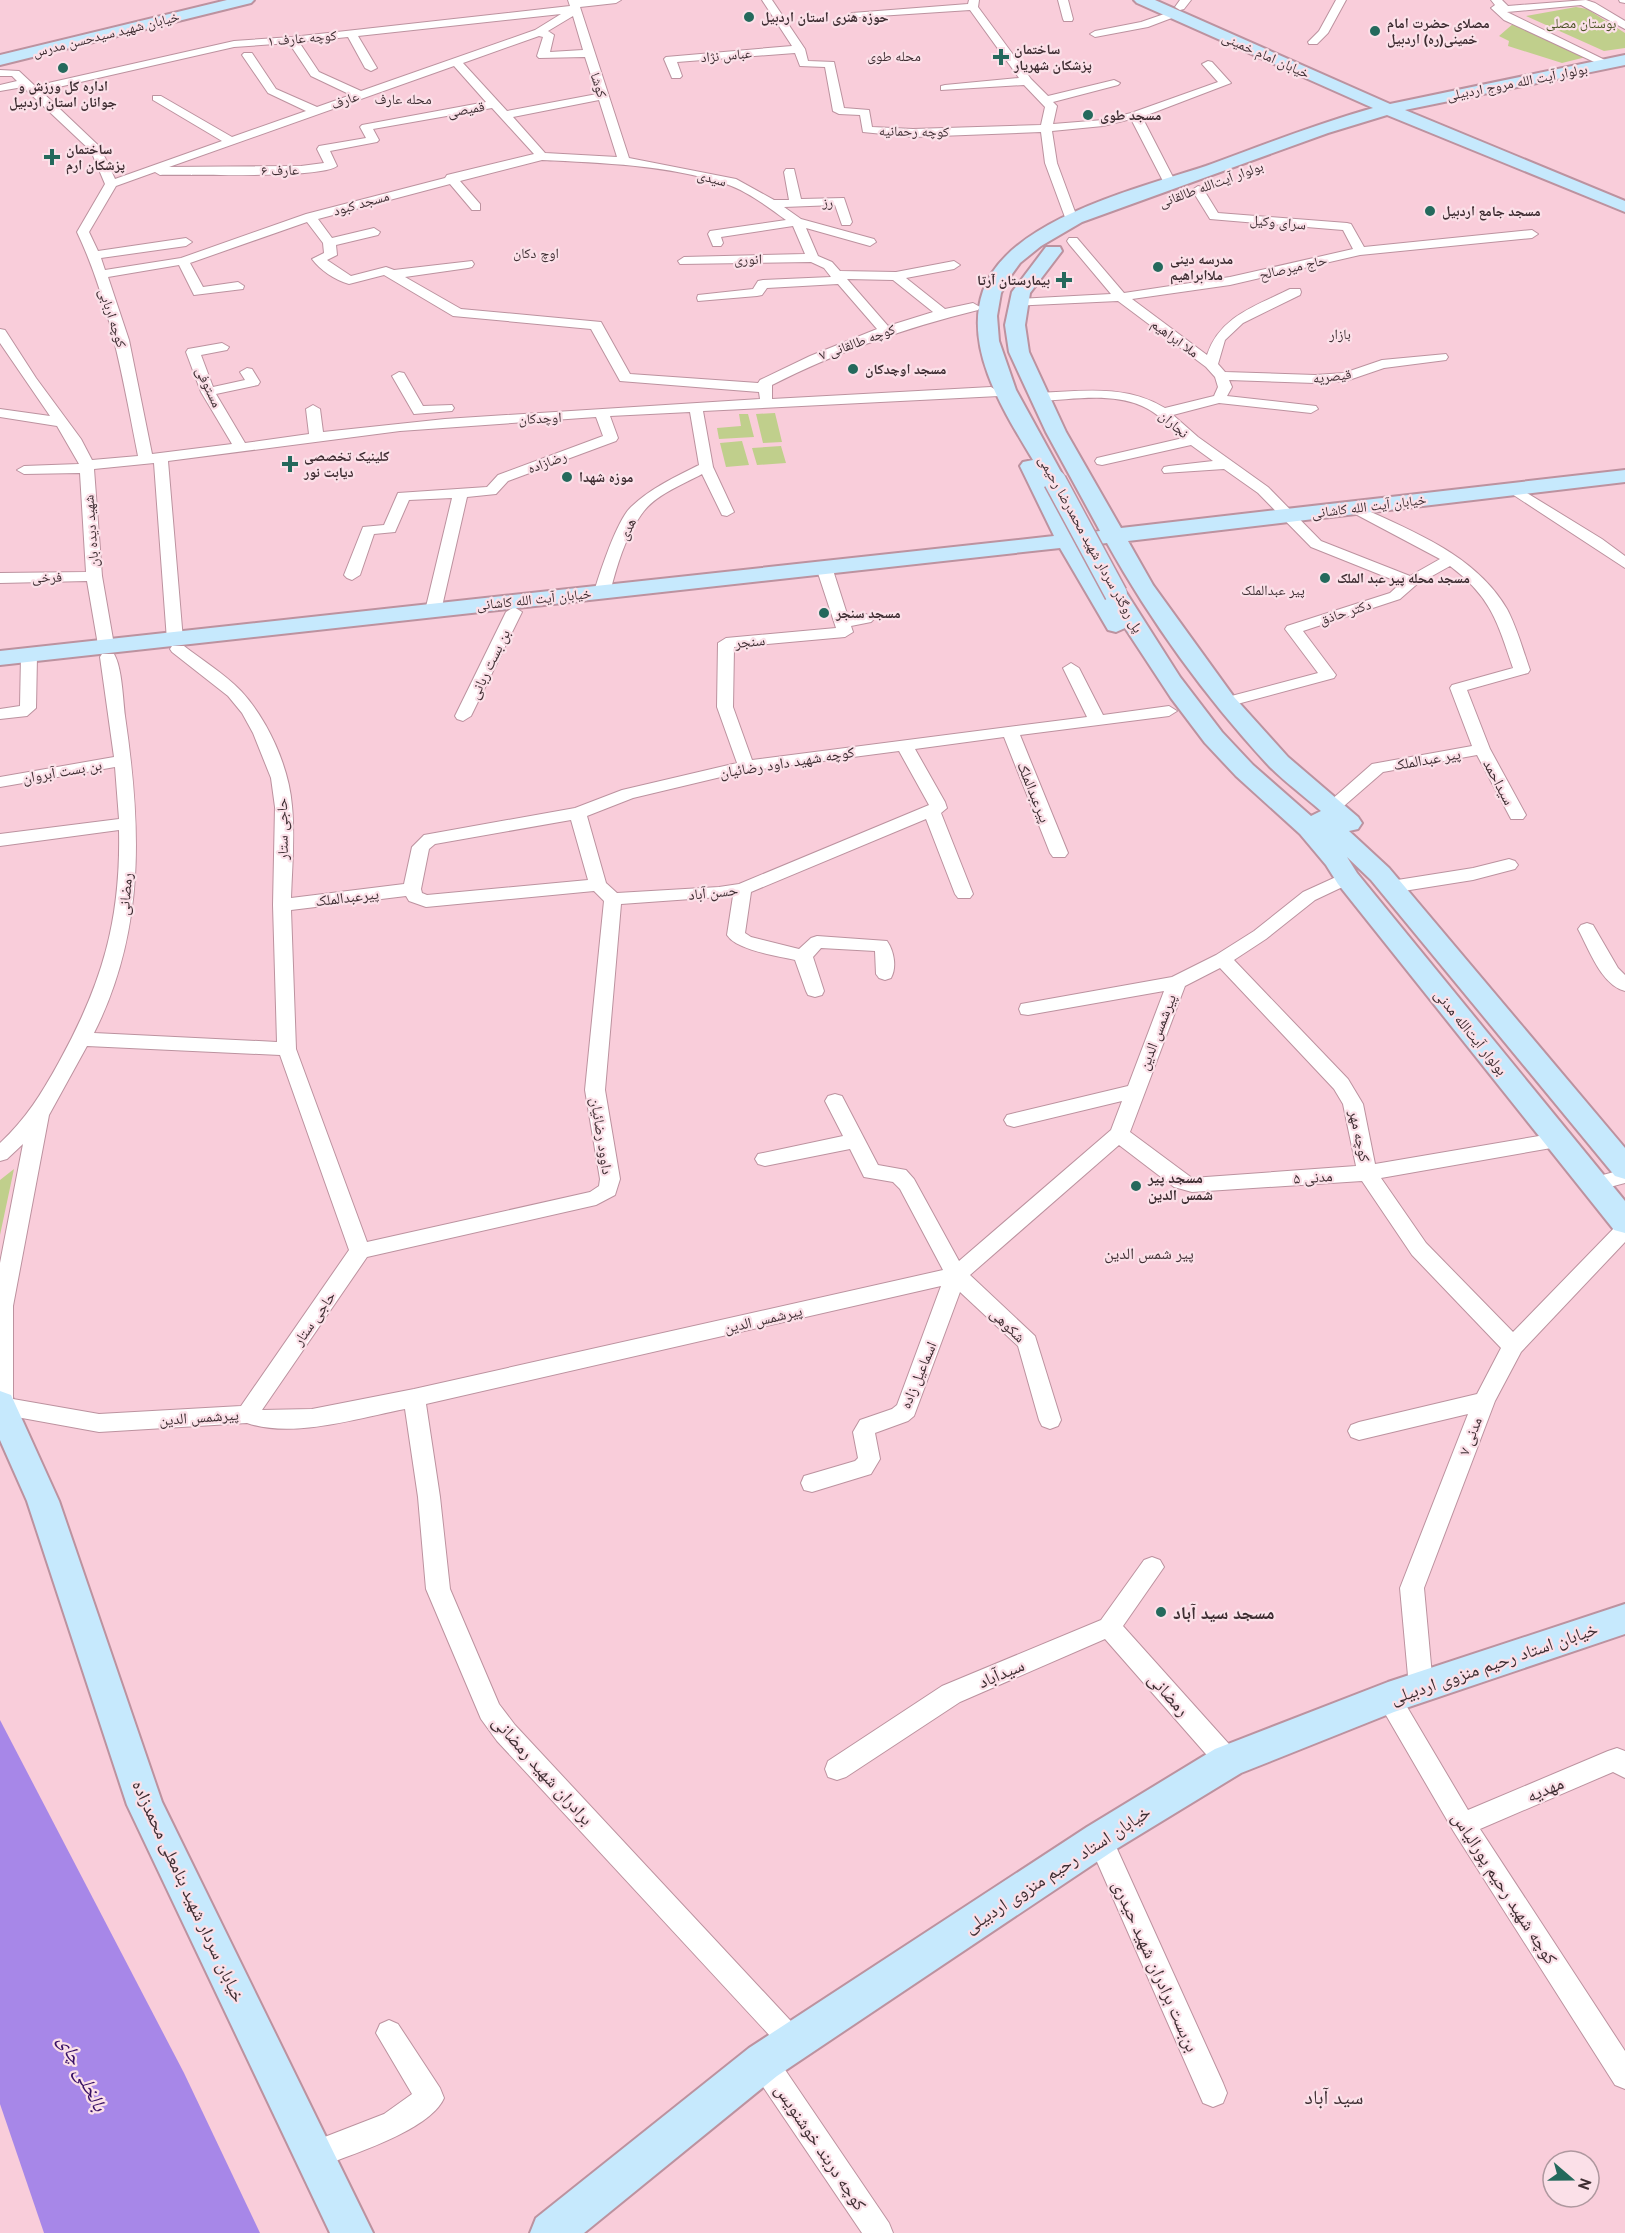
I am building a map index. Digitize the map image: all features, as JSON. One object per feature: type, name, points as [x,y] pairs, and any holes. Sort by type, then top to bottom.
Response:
[{"type":"main road","name":"خیابان شهید سیدحسن مدرس","points":[[0,60],[228,2],[246,0]]},
{"type":"main road","name":"خیابان امام خمینی","points":[[1142,0],[1180,7],[1389,109],[1411,112]]},
{"type":"main road","points":[[0,49],[52,48]]},
{"type":"main road","name":"بولوار آیت الله مروج اردبیلی","points":[[1411,112],[1625,60]]},
{"type":"main road","name":"بولوار آیت الله مروج اردبیلی","points":[[1411,112],[1432,115],[1625,73]]},
{"type":"main road","name":"بولوار آیت‌الله طالقانی","points":[[1013,271],[1027,247],[1072,220],[1170,183],[1389,109]]},
{"type":"main road","points":[[1411,112],[1625,207]]},
{"type":"main road","name":"بولوار آیت‌الله طالقانی","points":[[1013,271],[1132,213],[1362,133],[1411,112]]},
{"type":"main road","points":[[1027,247],[995,262],[985,273],[973,307],[979,361],[1071,547],[1122,591],[1279,762],[1354,827],[1385,880]]},
{"type":"main road","points":[[1053,251],[1032,276],[1018,303],[1016,325],[1019,352],[1038,397],[1117,542],[1122,591],[1169,711],[1210,760],[1272,819],[1347,878]]},
{"type":"main road","name":"پل روگذر سردار شهید محمدرضا رحیمی","points":[[1013,271],[1005,306],[1003,332],[1008,357],[1062,481],[1122,591],[1199,722],[1238,763],[1330,837]]},
{"type":"main road","name":"خیابان آیت الله کاشانی","points":[[0,658],[29,661],[434,610],[602,592],[827,573],[1117,542],[1285,516],[1625,476]]},
{"type":"main road","points":[[1048,502],[1059,508],[1076,509],[1086,505],[1092,498]]},
{"type":"main road","name":"بولوار آیت‌الله مدنی","points":[[1330,837],[1347,878],[1625,1222]]},
{"type":"main road","name":"بولوار آیت‌الله مدنی","points":[[1330,837],[1385,880],[1625,1168]]},
{"type":"main road","name":"خیابان سردار شهید بنامعلی محمدزاده","points":[[1,1405],[43,1501],[145,1805],[352,2233]]},
{"type":"main road","name":"خیابان استاد رحیم منزوی اردبیلی","points":[[551,2233],[778,2052],[1100,1839],[1228,1761],[1404,1693],[1625,1619]]},
{"type":"street","name":"کوچه عارف ۱","points":[[0,88],[28,86],[234,44],[292,40],[616,0]]},
{"type":"street","name":"کوچه رحمانیه","points":[[766,0],[799,49],[804,64],[830,64],[839,111],[866,112],[867,130],[913,133],[1046,128],[1103,123],[1135,115],[1225,83],[1208,64]]},
{"type":"street","points":[[1063,0],[1068,19]]},
{"type":"street","points":[[1313,42],[1323,33],[1341,0]]},
{"type":"street","points":[[1485,0],[1508,18],[1605,64]]},
{"type":"street","points":[[1496,0],[1505,9],[1581,2],[1591,5],[1625,26]]},
{"type":"street","name":"عارف","points":[[111,184],[539,32],[575,4]]},
{"type":"street","name":"کوشا","points":[[575,4],[624,160]]},
{"type":"street","points":[[852,16],[974,4],[1027,81],[1051,106],[1046,128],[1050,163],[1072,220]]},
{"type":"street","points":[[1095,33],[1144,25],[1180,7]]},
{"type":"street","points":[[539,32],[549,35],[543,56],[589,53]]},
{"type":"street","points":[[351,33],[371,68]]},
{"type":"street","points":[[292,40],[315,74],[360,95]]},
{"type":"street","name":"عباس نژاد","points":[[676,76],[670,59],[799,49]]},
{"type":"street","points":[[248,55],[272,91],[316,111]]},
{"type":"street","points":[[455,61],[542,156]]},
{"type":"street","points":[[0,73],[15,73],[96,150],[111,184]]},
{"type":"street","points":[[945,88],[1027,81]]},
{"type":"street","points":[[1046,100],[1114,83]]},
{"type":"street","points":[[505,115],[603,96]]},
{"type":"street","points":[[157,98],[231,141]]},
{"type":"street","name":"قمیصی","points":[[366,127],[495,104]]},
{"type":"street","points":[[1135,115],[1170,183]]},
{"type":"street","name":"عارف ۶","points":[[145,172],[301,170],[331,166],[323,149],[374,141],[366,127]]},
{"type":"street","points":[[913,133],[922,143]]},
{"type":"street","name":"سیدی","points":[[542,156],[624,160],[690,172],[732,183],[772,204],[797,222],[870,242]]},
{"type":"street","name":"مسجد کبود","points":[[99,275],[183,261],[310,217],[451,178],[542,156]]},
{"type":"street","points":[[790,172],[796,203]]},
{"type":"street","points":[[451,178],[476,207]]},
{"type":"street","name":"کوچه اربابی","points":[[111,184],[83,232],[94,255],[122,340],[153,460]]},
{"type":"street","name":"سرای وکیل","points":[[1198,190],[1214,216],[1347,227],[1360,250]]},
{"type":"street","name":"رز","points":[[772,204],[840,201],[846,222]]},
{"type":"street","points":[[310,217],[329,243],[331,255],[318,259],[325,266],[349,280],[386,271],[395,274],[458,313],[596,325],[625,378],[765,388],[767,404]]},
{"type":"street","points":[[717,243],[714,234],[797,222],[813,258],[828,265],[885,330]]},
{"type":"street","points":[[329,243],[374,232]]},
{"type":"street","name":"حاج میرصالح","points":[[1018,303],[1121,297],[1230,281],[1360,250],[1532,234]]},
{"type":"street","name":"ملا ابراهیم","points":[[1073,241],[1121,297],[1211,364],[1221,376]]},
{"type":"street","points":[[94,255],[186,242]]},
{"type":"street","name":"انوری","points":[[684,261],[813,258]]},
{"type":"street","points":[[183,261],[199,292],[238,286]]},
{"type":"street","points":[[395,274],[468,264]]},
{"type":"street","points":[[703,298],[757,292],[762,284],[896,276],[954,265]]},
{"type":"street","points":[[896,276],[942,313]]},
{"type":"street","name":"حاج میرصالح","points":[[1211,364],[1219,339],[1238,320],[1295,292]]},
{"type":"street","name":"کوچه طالقانی ۷","points":[[765,388],[765,383],[816,357],[885,330],[942,313],[973,307]]},
{"type":"street","name":"شهید دیده بان","points":[[0,333],[30,380],[74,439],[87,467],[94,576],[107,651]]},
{"type":"street","name":"مستوفی","points":[[222,347],[193,352],[208,392],[241,447]]},
{"type":"street","name":"قیصریه","points":[[1221,376],[1315,379],[1346,377],[1382,364],[1441,357]]},
{"type":"street","points":[[208,392],[253,382],[247,372]]},
{"type":"street","points":[[399,376],[419,411],[447,408]]},
{"type":"street","points":[[1218,399],[1225,387],[1221,376]]},
{"type":"street","name":"اوچدکان","points":[[24,470],[87,467],[153,460],[316,435],[444,423],[991,391],[994,393]]},
{"type":"street","points":[[444,423],[448,392]]},
{"type":"street","name":"نجاران","points":[[1038,397],[1114,394],[1148,404],[1163,413],[1192,440],[1263,490],[1285,516]]},
{"type":"street","points":[[1163,413],[1218,399],[1311,409]]},
{"type":"street","points":[[696,408],[706,467],[727,512]]},
{"type":"street","points":[[313,409],[316,435]]},
{"type":"street","points":[[0,413],[62,422]]},
{"type":"street","name":"رضازاده","points":[[352,575],[368,530],[390,529],[403,496],[491,490],[503,478],[611,438],[602,414]]},
{"type":"street","points":[[1102,461],[1192,440]]},
{"type":"street","points":[[153,460],[176,644]]},
{"type":"street","points":[[1169,470],[1227,464]]},
{"type":"street","name":"هدی","points":[[602,592],[612,559],[635,512],[662,489],[706,467]]},
{"type":"street","points":[[1514,489],[1597,542],[1625,563]]},
{"type":"street","points":[[434,610],[461,492]]},
{"type":"street","name":"پیر عبدالملک","points":[[1331,807],[1378,768],[1482,749],[1458,688],[1522,670],[1499,608],[1478,581],[1451,559],[1351,508]]},
{"type":"street","points":[[1285,516],[1316,544],[1411,582],[1451,559]]},
{"type":"street","points":[[827,573],[842,623],[866,620]]},
{"type":"street","name":"فرخی","points":[[0,578],[94,576]]},
{"type":"street","name":"دکتر حاذق","points":[[1226,702],[1328,675],[1293,629],[1395,596],[1411,582]]},
{"type":"street","name":"بن بست ربانی","points":[[463,716],[514,612]]},
{"type":"street","name":"سنجر","points":[[746,766],[725,708],[726,644],[845,632],[842,623]]},
{"type":"street","name":"حاجی ستار","points":[[176,644],[234,693],[249,711],[261,733],[279,778],[284,807],[282,905],[287,1049],[360,1251],[247,1414]]},
{"type":"street","name":"رمضانی","points":[[0,1154],[39,1114],[82,1040],[99,1005],[113,964],[121,930],[126,892],[123,760],[107,651]]},
{"type":"street","points":[[0,714],[26,711],[29,661]]},
{"type":"street","points":[[1071,668],[1097,720]]},
{"type":"street","name":"کوچه شهید داود رضائیان","points":[[412,889],[421,847],[430,839],[578,813],[628,794],[746,766],[1169,711]]},
{"type":"street","name":"پیرعبدالملک","points":[[1010,732],[1059,854]]},
{"type":"street","points":[[904,745],[937,802],[938,808],[932,813],[964,894]]},
{"type":"street","name":"سیداحمد","points":[[1482,749],[1517,815]]},
{"type":"street","name":"بن بست آبروان","points":[[0,782],[123,760]]},
{"type":"street","points":[[578,813],[598,885],[613,899]]},
{"type":"street","name":"حسن آباد","points":[[613,899],[719,893],[742,889],[839,848],[932,813]]},
{"type":"street","points":[[0,840],[126,824]]},
{"type":"street","points":[[1385,880],[1473,874],[1509,865]]},
{"type":"street","name":"پیرشمس الدین","points":[[1,1405],[99,1423],[247,1414],[261,1419],[312,1418],[414,1398],[956,1275],[1119,1134],[1177,982],[1260,935],[1309,896],[1347,878]]},
{"type":"street","points":[[412,889],[415,897],[426,901],[598,885]]},
{"type":"street","name":"پیرعبدالملک","points":[[282,905],[412,889]]},
{"type":"street","points":[[742,889],[736,935],[745,941],[803,956]]},
{"type":"street","name":"داوود رضائیان","points":[[360,1251],[596,1198],[608,1190],[610,1179],[594,1090],[613,899]]},
{"type":"street","points":[[1587,929],[1611,972],[1625,985]]},
{"type":"street","points":[[803,956],[817,942],[881,945],[884,951],[885,974]]},
{"type":"street","points":[[803,956],[815,991]]},
{"type":"street","name":"کوچه مهر","points":[[1221,959],[1341,1084],[1353,1104],[1367,1173],[1419,1249],[1513,1346]]},
{"type":"street","points":[[1028,1009],[1177,982]]},
{"type":"street","points":[[82,1040],[287,1049]]},
{"type":"street","points":[[1014,1120],[1135,1091]]},
{"type":"street","points":[[765,1159],[855,1141],[835,1101]]},
{"type":"street","name":"رمضانی","points":[[1,1405],[2,1306],[39,1114]]},
{"type":"street","name":"مدنی ۵","points":[[1119,1134],[1181,1182],[1192,1185],[1367,1173],[1557,1140]]},
{"type":"street","name":"شکوهی","points":[[855,1141],[871,1172],[899,1175],[907,1184],[956,1275],[1027,1342],[1050,1420]]},
{"type":"street","points":[[1595,1184],[1625,1176]]},
{"type":"street","name":"مدنی ۷","points":[[1404,1693],[1412,1587],[1484,1401],[1513,1346],[1625,1228]]},
{"type":"street","name":"اسماعیل زاده","points":[[812,1483],[863,1468],[869,1459],[864,1432],[868,1425],[900,1415],[906,1410],[956,1275]]},
{"type":"street","name":"برادران شهید رمضانی","points":[[414,1398],[429,1497],[438,1589],[490,1711],[506,1733],[778,2052]]},
{"type":"street","points":[[1359,1431],[1484,1401]]},
{"type":"street","points":[[1109,1627],[1152,1567]]},
{"type":"street","name":"رمضانی","points":[[1109,1627],[1228,1761]]},
{"type":"street","name":"سیدآباد","points":[[837,1769],[951,1694],[1109,1627]]},
{"type":"street","name":"کوچه شهید رحیم پورالیاس","points":[[1404,1693],[1463,1824],[1625,2075]]},
{"type":"street","name":"مهدیه","points":[[1463,1824],[1617,1759],[1625,1767]]},
{"type":"street","name":"بن‌بست برادران شهید حیدری","points":[[1100,1839],[1213,2093]]},
{"type":"street","points":[[314,2155],[393,2124],[430,2098],[389,2033]]},
{"type":"street","name":"کوچه دربند خوشنویس","points":[[778,2052],[879,2233]]},
{"type":"green space","name":"بوستان مصلی","points":[[1576,7],[1587,9],[1625,33],[1625,48],[1604,51],[1526,16]]},
{"type":"green space","name":"بوستان مصلی","points":[[1514,23],[1590,56],[1562,63],[1508,46],[1509,41],[1499,36]]},
{"type":"green space","points":[[775,413],[782,442],[763,443],[756,414]]},
{"type":"green space","points":[[739,414],[748,414],[754,437],[719,439],[717,428],[741,426]]},
{"type":"green space","points":[[742,441],[749,465],[726,467],[720,443]]},
{"type":"green space","points":[[781,446],[786,463],[757,465],[752,448]]},
{"type":"green space","points":[[14,1169],[0,1235],[0,1180]]},
{"type":"water","name":"بالخلی چای","points":[[0,1720],[184,2073],[260,2233],[44,2233],[0,2104]]},
{"type":"place","name":"حوزه هنری استان اردبیل","points":[[749,17]]},
{"type":"place","name":"مصلای حضرت امام خمینی(ره) اردبیل","points":[[1375,31]]},
{"type":"place","name":"ساختمان پزشکان شهریار","points":[[1001,57]]},
{"type":"place","name":"اداره کل ورزش و جوانان استان اردبیل","points":[[63,68]]},
{"type":"place","name":"مسجد طوی","points":[[1088,115]]},
{"type":"place","name":"ساختمان پزشکان ارم","points":[[52,157]]},
{"type":"place","name":"مسجد جامع اردبیل","points":[[1430,211]]},
{"type":"place","name":"مدرسه دینی ملاابراهیم","points":[[1158,267]]},
{"type":"place","name":"بیمارستان آرتا","points":[[1064,280]]},
{"type":"place","name":"مسجد اوچدکان","points":[[853,369]]},
{"type":"place","name":"کلینیک تخصصی دیابت نور","points":[[290,464]]},
{"type":"place","name":"موزه شهدا","points":[[567,477]]},
{"type":"place","name":"مسجد محله پیر عبد الملک","points":[[1325,578]]},
{"type":"place","name":"مسجد سنجر","points":[[824,613]]},
{"type":"place","name":"مسجد پیر شمس الدین","points":[[1136,1186]]},
{"type":"place","name":"مسجد سید آباد","points":[[1161,1612]]},
{"type":"district","name":"محله طوی","points":[[894,56]]},
{"type":"district","name":"محله عارف","points":[[403,99]]},
{"type":"district","name":"اوچ دکان","points":[[536,253]]},
{"type":"district","name":"بازار","points":[[1340,334]]},
{"type":"district","name":"پیر عبدالملک","points":[[1273,590]]},
{"type":"district","name":"پیر شمس الدین","points":[[1149,1253]]},
{"type":"district","name":"سید آباد","points":[[1334,2097]]}]
